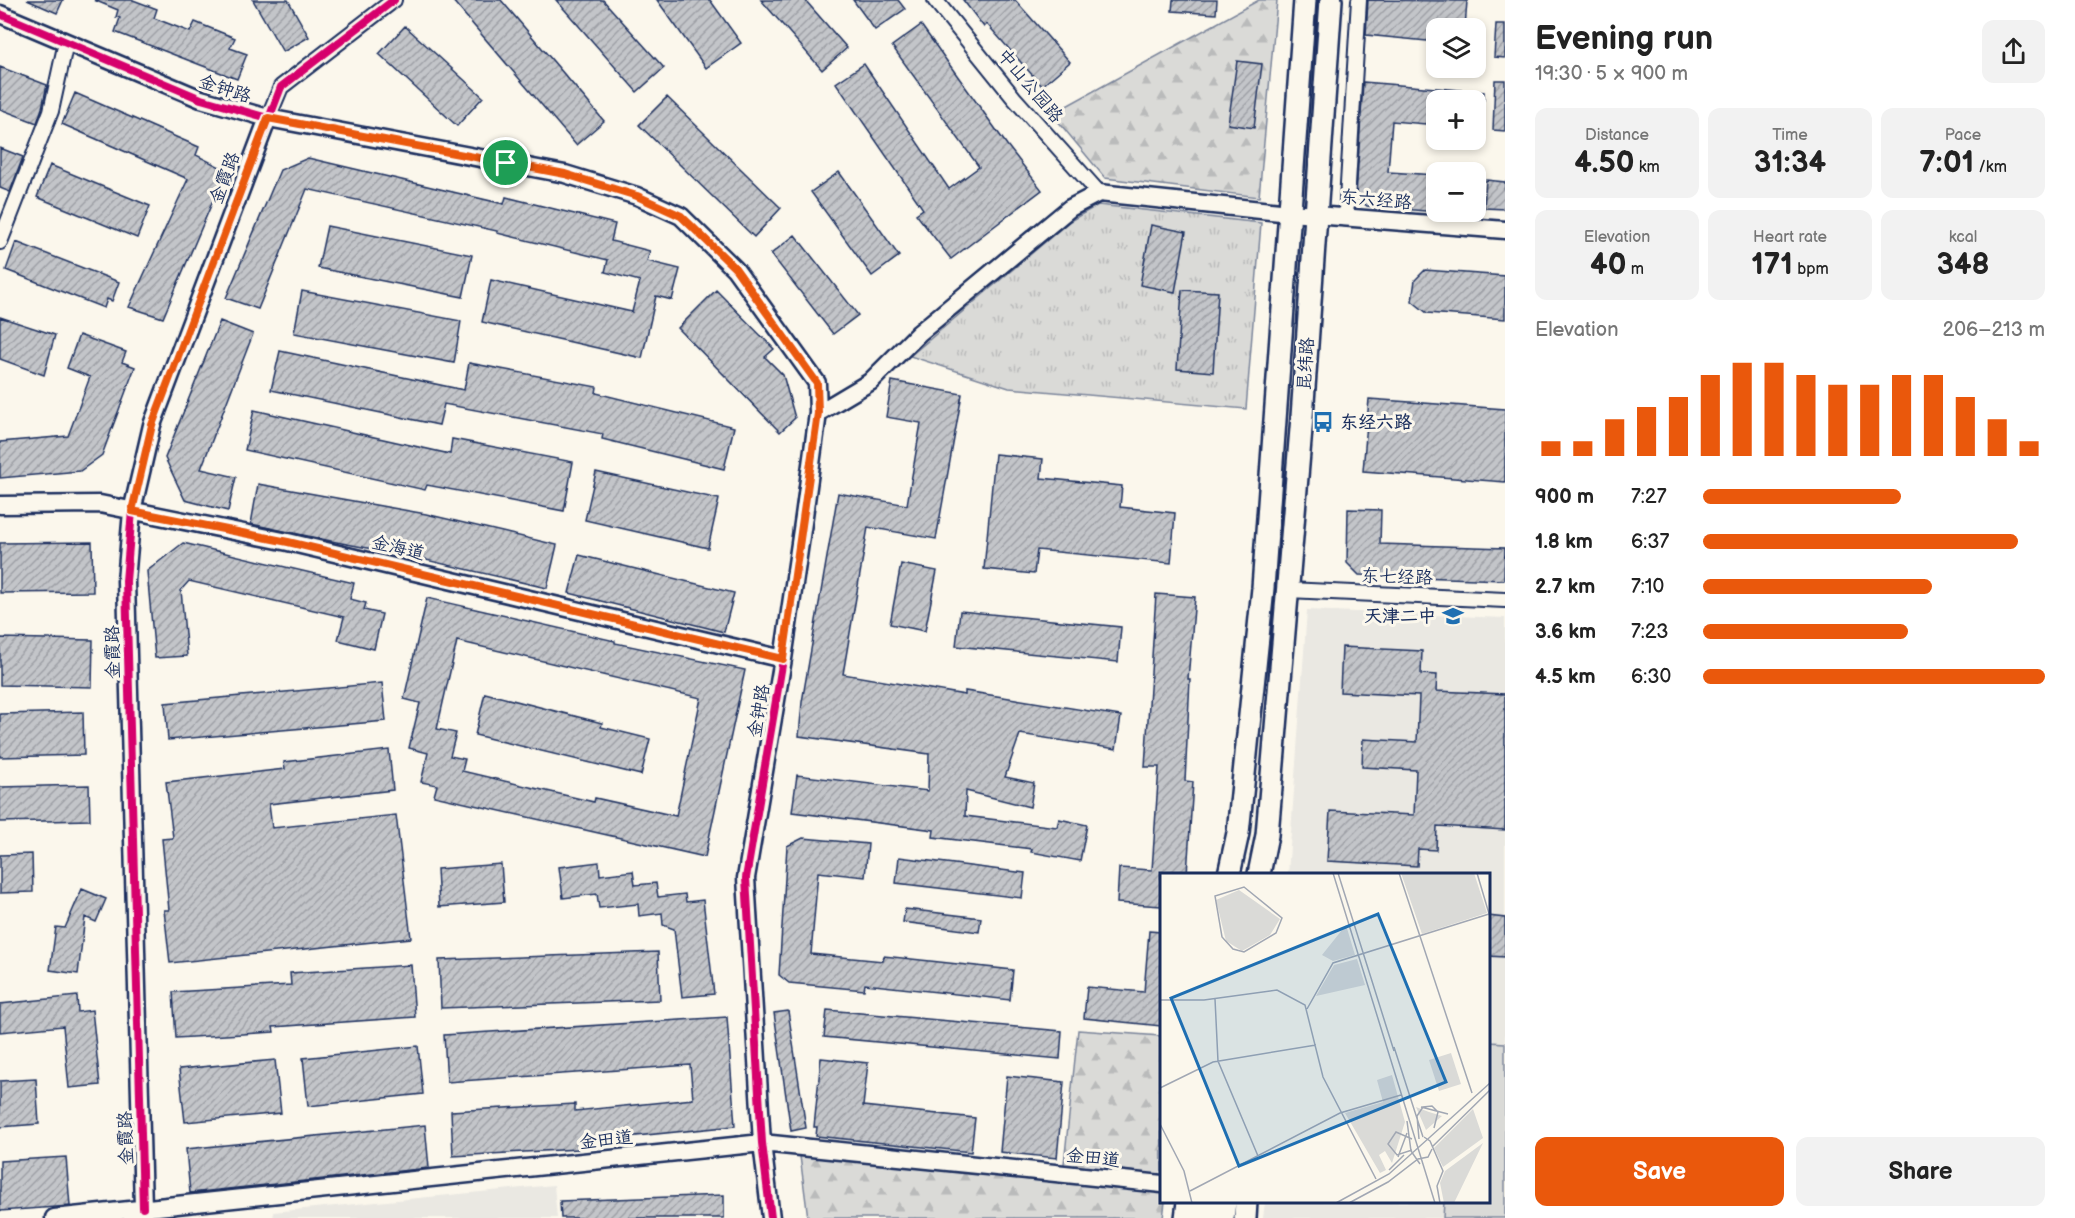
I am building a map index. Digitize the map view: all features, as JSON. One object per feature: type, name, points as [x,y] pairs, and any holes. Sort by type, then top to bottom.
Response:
[{"type":"main road","name":"昆纬路","points":[[1238,833],[1263,588],[1305,0]]},
{"type":"main road","name":"昆纬路","points":[[1267,835],[1288,590],[1330,0]]},
{"type":"main road","points":[[1229,873],[1238,833]]},
{"type":"main road","points":[[1238,833],[1239,873]]},
{"type":"main road","points":[[1259,873],[1267,835]]},
{"type":"main road","points":[[1267,835],[1271,873]]},
{"type":"main road","points":[[1186,1218],[1188,1203]]},
{"type":"main road","points":[[1205,1218],[1207,1203]]},
{"type":"main road","points":[[1223,1218],[1224,1203]]},
{"type":"main road","points":[[1245,1218],[1246,1203]]},
{"type":"street","points":[[268,118],[281,87],[393,0]]},
{"type":"street","name":"中山公园路","points":[[935,0],[1014,98],[1100,193]]},
{"type":"street","points":[[1346,217],[1359,0]]},
{"type":"street","name":"金钟路","points":[[0,14],[201,99],[268,118],[565,174],[637,196],[681,216],[735,268],[817,383],[818,413],[783,659],[746,878],[762,1143],[771,1218]]},
{"type":"street","points":[[0,242],[51,111],[66,42]]},
{"type":"street","name":"金霞路","points":[[143,1208],[126,592],[132,511],[152,425],[268,118]]},
{"type":"street","points":[[818,413],[870,382],[919,333],[1070,208],[1100,193]]},
{"type":"street","name":"东六经路","points":[[1100,193],[1290,213],[1505,230]]},
{"type":"street","name":"金海道","points":[[0,505],[100,504],[288,542],[783,659]]},
{"type":"street","name":"东七经路","points":[[1288,590],[1505,600]]},
{"type":"street","name":"金田道","points":[[54,1218],[762,1143],[1160,1184]]},
{"type":"shaded area","points":[[1307,610],[1505,618],[1505,1218],[1263,1218],[1265,1203],[1490,1203],[1490,873],[1288,873]]},
{"type":"shaded area","points":[[554,1185],[557,1218],[274,1218],[273,1212]]},
{"type":"green space","points":[[1259,0],[1277,0],[1259,197],[1105,178],[1052,114]]},
{"type":"green space","points":[[1098,205],[1261,223],[1246,409],[1009,388],[910,356],[1070,221]]},
{"type":"green space","points":[[1078,1030],[1160,1036],[1160,1203],[1165,1203],[1163,1218],[808,1218],[800,1156],[1062,1183]]},
{"type":"green space","points":[[1490,1042],[1505,1043],[1505,1218],[1443,1218],[1444,1203],[1490,1203]]},
{"type":"building","points":[[27,0],[63,0],[57,13]]},
{"type":"building","points":[[94,0],[133,0],[157,9],[154,18],[190,32],[195,22],[235,38],[230,48],[247,54],[237,79],[115,32],[120,18],[116,17],[118,10]]},
{"type":"building","points":[[253,0],[288,0],[309,37],[283,52]]},
{"type":"building","points":[[452,0],[501,0],[604,121],[576,145]]},
{"type":"building","points":[[556,0],[603,0],[664,68],[637,92]]},
{"type":"building","points":[[657,0],[710,0],[741,43],[706,68]]},
{"type":"building","points":[[761,0],[805,0],[847,48],[822,70]]},
{"type":"building","points":[[853,0],[898,0],[905,9],[875,30]]},
{"type":"building","points":[[963,0],[1015,0],[1070,62],[1042,86],[987,24],[984,27]]},
{"type":"building","points":[[1173,0],[1217,0],[1216,14],[1172,11]]},
{"type":"building","points":[[1368,0],[1467,1],[1466,18],[1426,18],[1426,41],[1366,35]]},
{"type":"building","points":[[1496,24],[1505,24],[1505,58],[1494,57]]},
{"type":"building","points":[[921,25],[1042,190],[951,259],[916,214],[923,209],[836,83],[864,64],[949,189],[979,167],[892,46]]},
{"type":"building","points":[[405,26],[483,97],[457,126],[379,54]]},
{"type":"building","points":[[1237,61],[1262,64],[1254,128],[1228,124]]},
{"type":"building","points":[[0,67],[47,85],[37,123],[0,109]]},
{"type":"building","points":[[1495,80],[1505,80],[1505,131],[1493,130]]},
{"type":"building","points":[[1363,82],[1460,90],[1426,90],[1426,124],[1392,121],[1388,172],[1426,174],[1426,211],[1367,206],[1356,197]]},
{"type":"building","points":[[75,93],[199,147],[196,155],[226,170],[163,318],[129,307],[188,179],[62,124]]},
{"type":"building","points":[[667,97],[781,208],[754,237],[639,125]]},
{"type":"building","points":[[0,148],[23,157],[10,192],[0,188]]},
{"type":"building","points":[[308,158],[504,204],[506,197],[615,224],[611,241],[650,251],[647,261],[680,269],[672,300],[656,296],[642,358],[482,322],[491,280],[632,312],[640,281],[605,272],[608,260],[497,233],[497,231],[307,189],[258,309],[226,298],[280,170]]},
{"type":"building","points":[[50,165],[150,206],[137,238],[37,197]]},
{"type":"building","points":[[839,172],[899,256],[872,276],[811,192]]},
{"type":"building","points":[[1486,180],[1505,182],[1505,209],[1486,208]]},
{"type":"building","points":[[1151,225],[1186,232],[1175,292],[1140,285]]},
{"type":"building","points":[[327,226],[472,255],[463,297],[318,268]]},
{"type":"building","points":[[795,235],[858,315],[833,334],[771,254]]},
{"type":"building","points":[[16,242],[119,282],[112,301],[107,299],[104,308],[6,270]]},
{"type":"building","points":[[1425,270],[1505,276],[1505,319],[1427,313],[1412,301],[1415,280]]},
{"type":"building","points":[[716,290],[774,349],[765,357],[783,375],[795,418],[780,432],[678,328]]},
{"type":"building","points":[[1182,290],[1218,292],[1213,372],[1177,369]]},
{"type":"building","points":[[302,291],[461,321],[454,363],[294,333]]},
{"type":"building","points":[[0,317],[55,335],[44,375],[0,359]]},
{"type":"building","points":[[220,321],[253,334],[201,469],[236,477],[228,511],[185,500],[165,458]]},
{"type":"building","points":[[79,335],[126,352],[122,362],[135,367],[102,455],[80,471],[0,478],[0,442],[68,436],[90,377],[67,368]]},
{"type":"building","points":[[280,351],[464,390],[469,363],[597,387],[596,393],[734,427],[724,469],[602,439],[603,434],[444,404],[439,425],[271,390]]},
{"type":"building","points":[[892,381],[962,394],[936,539],[868,527],[843,674],[965,695],[965,691],[1121,716],[1116,749],[1020,734],[1005,777],[1034,783],[1030,807],[966,791],[965,816],[1057,827],[1059,819],[1087,825],[1080,861],[1031,852],[1032,849],[933,837],[934,830],[792,812],[797,775],[928,791],[929,754],[799,736],[802,702],[838,493],[907,505],[921,423],[886,417]]},
{"type":"building","points":[[1369,399],[1505,409],[1505,482],[1363,471]]},
{"type":"building","points":[[254,410],[450,454],[452,439],[573,462],[564,511],[427,485],[425,490],[245,450]]},
{"type":"building","points":[[995,454],[1043,459],[1041,478],[1122,486],[1120,507],[1175,513],[1171,563],[1037,550],[1034,574],[984,569]]},
{"type":"building","points":[[596,472],[719,499],[708,548],[585,520]]},
{"type":"building","points":[[258,484],[426,514],[557,545],[547,588],[426,559],[251,524]]},
{"type":"building","points":[[1348,509],[1381,510],[1380,544],[1505,548],[1504,580],[1359,575],[1347,563]]},
{"type":"building","points":[[92,542],[93,592],[0,593],[0,543]]},
{"type":"building","points":[[183,543],[354,583],[350,599],[366,603],[364,610],[382,614],[374,649],[338,640],[344,617],[189,581],[181,590],[187,656],[155,658],[147,571]]},
{"type":"building","points":[[579,555],[734,593],[724,632],[569,593]]},
{"type":"building","points":[[901,564],[937,571],[925,631],[890,624]]},
{"type":"building","points":[[1156,594],[1195,597],[1188,679],[1190,679],[1185,781],[1193,782],[1187,873],[1160,873],[1160,906],[1117,903],[1119,868],[1152,870],[1159,767],[1145,767]]},
{"type":"building","points":[[427,598],[615,641],[615,643],[745,670],[705,857],[434,796],[437,785],[421,782],[428,753],[409,748],[420,703],[404,699]],"holes":[[[457,641],[701,698],[676,816],[595,798],[594,802],[462,771],[465,759],[450,756],[456,733],[437,729]]]},
{"type":"building","points":[[960,611],[1121,627],[1118,662],[956,646]]},
{"type":"building","points":[[0,638],[93,640],[92,687],[0,685]]},
{"type":"building","points":[[1342,647],[1422,651],[1421,674],[1437,675],[1436,691],[1505,694],[1505,830],[1437,826],[1436,850],[1418,849],[1417,866],[1327,861],[1330,811],[1414,815],[1416,770],[1362,767],[1363,739],[1417,742],[1419,696],[1340,692]]},
{"type":"building","points":[[382,683],[386,721],[168,740],[165,703]]},
{"type":"building","points":[[485,693],[602,723],[601,727],[650,739],[641,775],[475,735]]},
{"type":"building","points":[[83,712],[84,755],[0,757],[0,714]]},
{"type":"building","points":[[389,750],[393,790],[269,804],[272,828],[396,815],[411,938],[170,963],[164,910],[169,910],[162,839],[173,838],[166,782],[285,769],[284,762]]},
{"type":"building","points":[[89,785],[90,820],[0,822],[0,787]]},
{"type":"building","points":[[803,838],[868,844],[865,877],[818,872],[811,954],[883,961],[884,956],[1013,970],[1010,1000],[865,984],[864,990],[789,983],[779,975],[787,846]]},
{"type":"building","points":[[32,854],[33,892],[0,893],[0,855]]},
{"type":"building","points":[[899,857],[1025,873],[1022,898],[896,883]]},
{"type":"building","points":[[599,862],[600,875],[633,871],[635,885],[656,883],[658,897],[685,894],[686,902],[703,900],[714,994],[682,997],[674,929],[663,925],[662,913],[639,916],[638,904],[599,908],[597,894],[563,898],[559,867]]},
{"type":"building","points":[[501,864],[504,902],[439,907],[437,869]]},
{"type":"building","points":[[82,889],[106,899],[96,922],[85,917],[78,974],[50,970],[56,927],[65,928]]},
{"type":"building","points":[[905,909],[981,918],[979,932],[903,922]]},
{"type":"building","points":[[1490,916],[1505,918],[1505,957],[1490,956]]},
{"type":"building","points":[[1149,931],[1160,932],[1160,1026],[1084,1018],[1087,987],[1144,992]]},
{"type":"building","points":[[658,952],[660,1000],[441,1008],[439,960]]},
{"type":"building","points":[[411,965],[415,1017],[273,1027],[274,1032],[176,1038],[173,992],[291,985],[290,973]]},
{"type":"building","points":[[77,996],[78,1012],[92,1010],[100,1085],[69,1088],[63,1026],[0,1032],[0,1004]]},
{"type":"building","points":[[827,1010],[1062,1031],[1060,1059],[824,1037]]},
{"type":"building","points":[[788,1011],[806,1128],[791,1131],[774,1013]]},
{"type":"building","points":[[727,1017],[735,1126],[577,1142],[578,1149],[453,1156],[451,1111],[575,1104],[575,1111],[693,1099],[690,1065],[447,1082],[444,1035]]},
{"type":"building","points":[[418,1046],[423,1094],[308,1106],[303,1058]]},
{"type":"building","points":[[821,1058],[868,1063],[863,1106],[975,1118],[971,1152],[816,1136],[817,1127],[814,1127]]},
{"type":"building","points":[[275,1060],[281,1113],[185,1122],[179,1069]]},
{"type":"building","points":[[1007,1076],[1064,1082],[1057,1158],[1000,1152]]},
{"type":"building","points":[[36,1079],[39,1124],[0,1127],[0,1081]]},
{"type":"building","points":[[425,1125],[429,1168],[190,1193],[186,1149]]},
{"type":"building","points":[[66,1157],[70,1206],[0,1211],[0,1161]]},
{"type":"building","points":[[724,1195],[724,1218],[561,1218],[560,1201]]},
{"type":"cycle path","points":[[143,1208],[126,581],[132,511],[152,425],[281,87],[394,0]]},
{"type":"cycle path","points":[[0,14],[201,99],[268,118],[565,174],[637,196],[681,216],[735,269],[817,383],[818,413],[804,516],[783,659],[746,878],[762,1143],[771,1218]]},
{"type":"place","name":"东经六路","points":[[1323,422]]},
{"type":"place","name":"天津二中","points":[[1453,616]]},
{"type":"route","points":[[268,118],[506,163],[565,174],[637,196],[681,216],[735,268],[817,383],[818,413],[783,659],[288,542],[132,511],[152,425],[268,118]]}]
